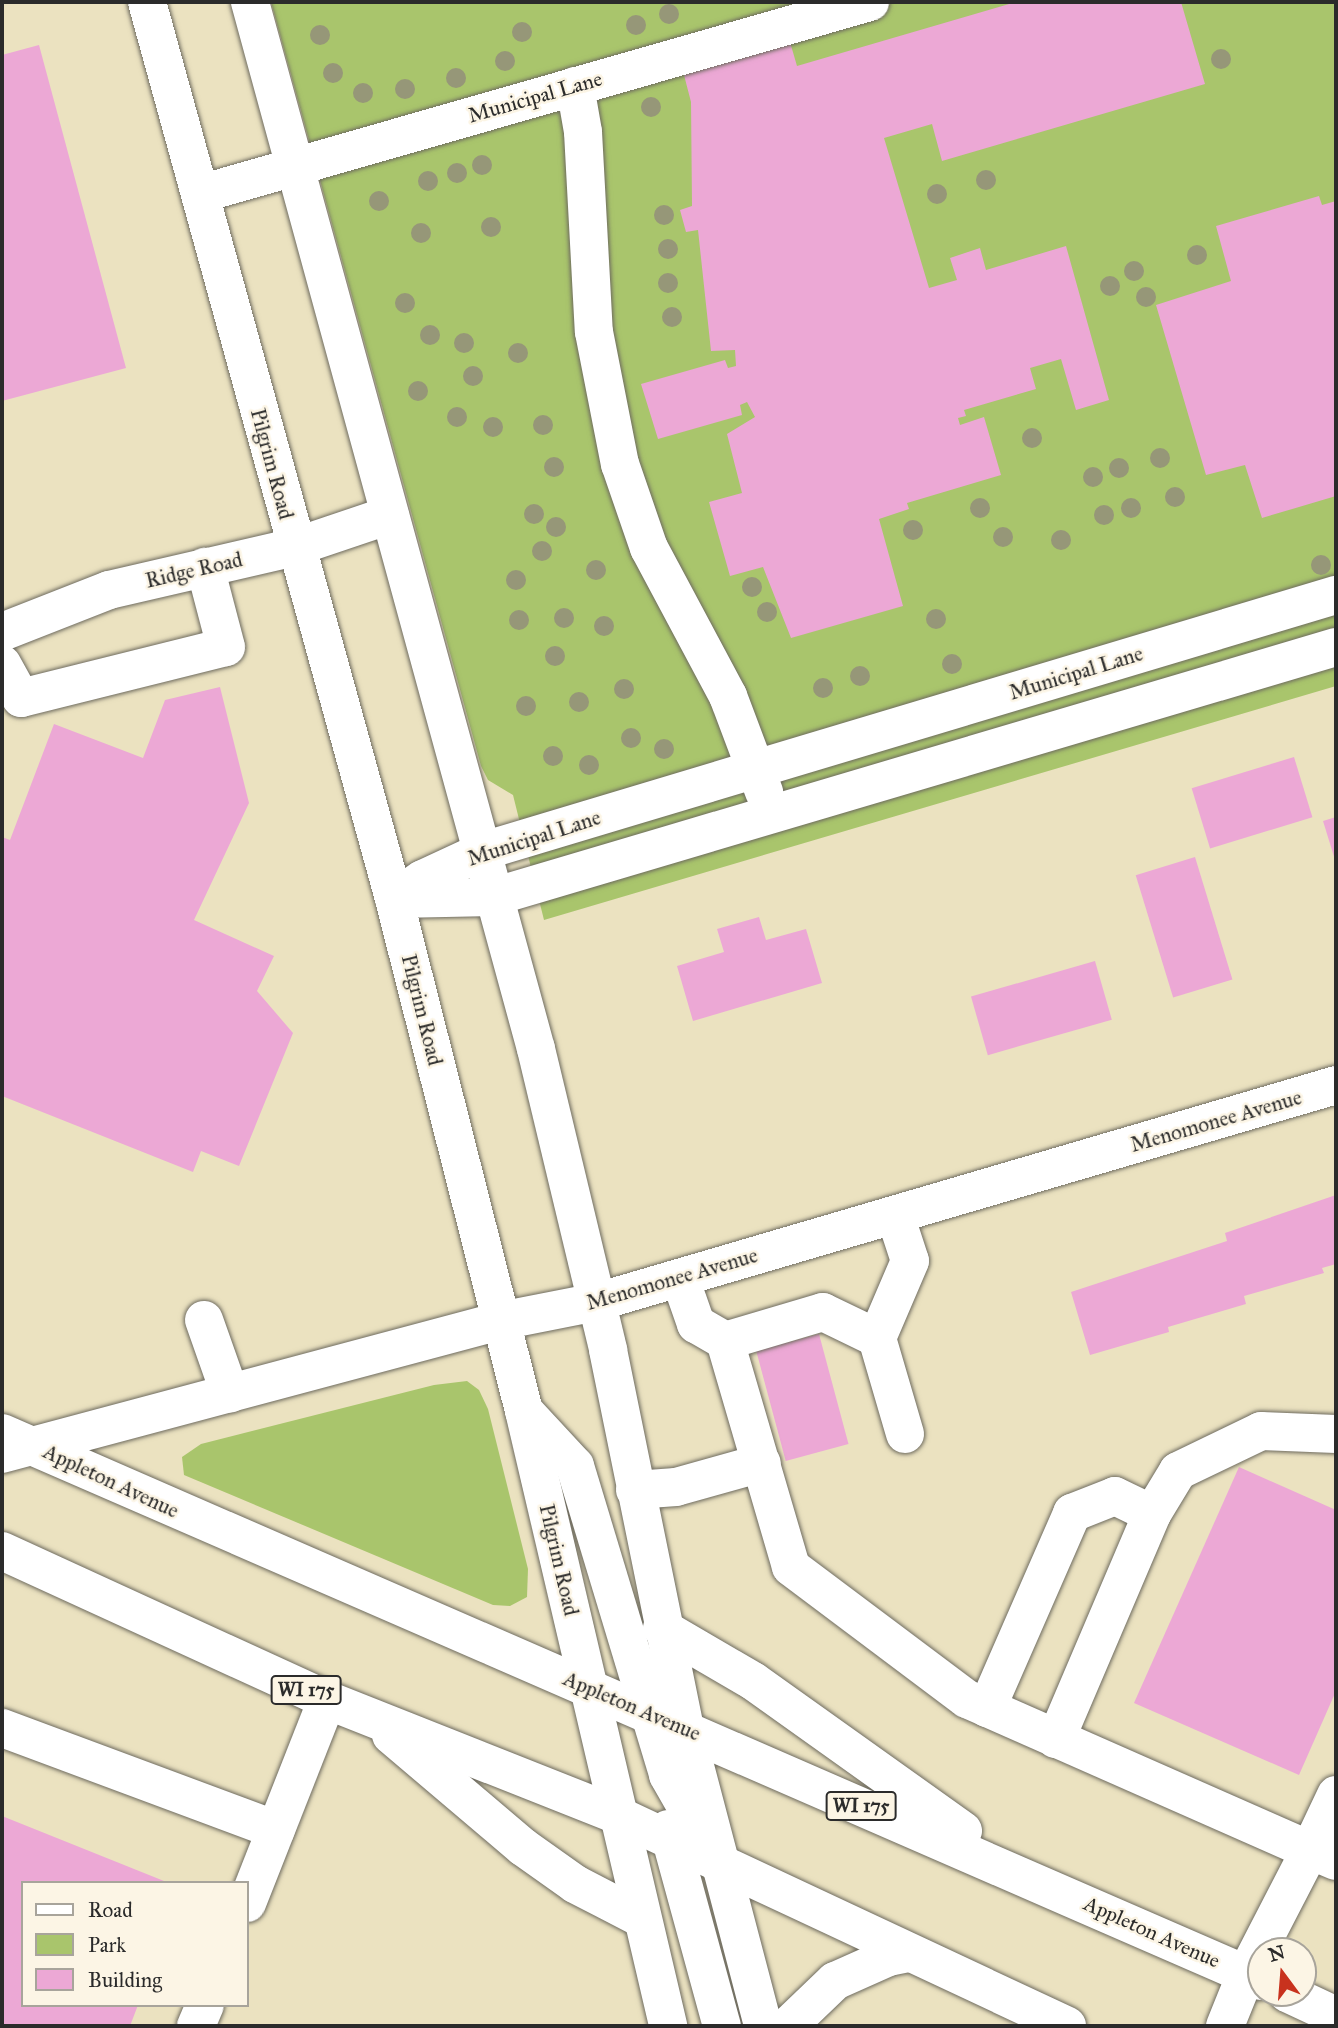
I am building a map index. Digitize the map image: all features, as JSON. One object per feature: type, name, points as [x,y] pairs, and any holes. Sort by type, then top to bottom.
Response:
[{"type":"street","name":"Pilgrim Road","points":[[147,2],[394,899],[524,1411],[639,1917],[668,2026]]},
{"type":"street","points":[[250,2],[536,1049],[597,1302],[662,1628],[685,1728],[763,2026]]},
{"type":"street","name":"Municipal Lane","points":[[200,194],[870,2]]},
{"type":"street","points":[[575,86],[583,132],[594,332],[620,464],[649,548],[728,696],[757,769],[771,814]]},
{"type":"street","name":"Ridge Road","points":[[2,632],[108,590],[295,547],[390,515]]},
{"type":"street","points":[[2,664],[21,698],[226,647],[205,567]]},
{"type":"street","name":"Municipal Lane","points":[[394,899],[423,879],[483,851],[1336,595]]},
{"type":"street","name":"Municipal Lane","points":[[394,899],[493,897],[1336,647]]},
{"type":"street","name":"Menomonee Avenue","points":[[13,1445],[230,1394],[500,1321],[597,1302],[1336,1086]]},
{"type":"street","points":[[895,1215],[910,1261],[877,1338],[905,1434]]},
{"type":"street","points":[[680,1278],[695,1324],[726,1341],[791,1567],[888,1643],[987,1708],[1323,1855]]},
{"type":"street","points":[[726,1341],[823,1312],[877,1338]]},
{"type":"street","points":[[204,1320],[230,1394]]},
{"type":"street","points":[[524,1411],[575,1466],[645,1712],[674,1787],[720,1866]]},
{"type":"street","points":[[1056,1739],[1152,1514],[1178,1471],[1261,1431],[1336,1434]]},
{"type":"street","name":"Appleton Avenue","points":[[13,1445],[128,1491],[685,1728],[1247,1974]]},
{"type":"street","points":[[635,1490],[676,1487],[762,1463]]},
{"type":"street","points":[[987,1708],[1072,1513],[1115,1496],[1152,1514]]},
{"type":"street","name":"WI 175","points":[[2,1551],[327,1700],[617,1815],[720,1866],[1067,2026]]},
{"type":"street","points":[[662,1628],[764,1688],[1036,1882]]},
{"type":"street","points":[[589,1688],[626,1734],[651,1779],[674,1843],[722,2026]]},
{"type":"street","points":[[248,1900],[327,1700]]},
{"type":"street","points":[[377,1721],[421,1765],[523,1847],[575,1884],[639,1917]]},
{"type":"street","points":[[2,1728],[276,1830]]},
{"type":"street","points":[[1276,1937],[1323,1855],[1336,1795]]},
{"type":"street","points":[[788,2026],[835,1981],[889,1956],[908,1953]]},
{"type":"street","points":[[1225,2026],[1247,1988]]},
{"type":"street","points":[[197,2026],[204,2007]]},
{"type":"street","points":[[1315,2007],[1336,2017]]},
{"type":"green space","points":[[271,2],[1336,2],[1336,686],[544,920],[513,795],[488,780],[481,766]]},
{"type":"green space","points":[[467,1381],[479,1390],[488,1409],[528,1569],[527,1597],[510,1606],[493,1605],[184,1475],[182,1457],[201,1444],[434,1385]]},
{"type":"building","points":[[1016,2],[1181,2],[1205,84],[942,161],[932,124],[884,138],[929,288],[957,280],[950,258],[980,248],[986,270],[1066,246],[1109,400],[1076,410],[1061,359],[1030,368],[1036,389],[964,410],[966,416],[958,418],[960,425],[984,417],[1001,475],[907,503],[909,509],[879,519],[903,606],[791,638],[763,567],[730,576],[709,502],[742,493],[727,434],[755,417],[747,402],[740,405],[742,415],[658,439],[641,384],[725,360],[728,368],[736,366],[735,350],[711,351],[698,230],[686,232],[680,210],[692,206],[691,102],[684,75],[790,42],[797,66]]},
{"type":"building","points":[[39,45],[126,368],[2,401],[2,55]]},
{"type":"building","points":[[1319,196],[1322,205],[1336,201],[1336,496],[1262,518],[1245,465],[1206,475],[1156,305],[1231,281],[1216,226]]},
{"type":"building","points":[[220,687],[249,803],[194,920],[274,956],[257,991],[293,1033],[239,1166],[201,1151],[193,1172],[2,1096],[2,837],[10,840],[54,724],[143,758],[165,700]]},
{"type":"building","points":[[1294,757],[1312,817],[1210,849],[1192,788]]},
{"type":"building","points":[[1336,817],[1336,863],[1323,821]]},
{"type":"building","points":[[1195,857],[1232,979],[1173,998],[1136,875]]},
{"type":"building","points":[[759,917],[766,940],[806,929],[822,983],[693,1021],[677,966],[724,952],[717,929]]},
{"type":"building","points":[[1095,961],[1112,1020],[988,1055],[971,997]]},
{"type":"building","points":[[1336,1195],[1336,1264],[1322,1268],[1324,1273],[1244,1296],[1246,1304],[1168,1327],[1169,1332],[1090,1355],[1071,1292],[1227,1241],[1225,1233]]},
{"type":"building","points":[[819,1334],[849,1444],[786,1461],[756,1351]]},
{"type":"building","points":[[1239,1467],[1336,1510],[1336,1691],[1299,1775],[1134,1703]]},
{"type":"building","points":[[2,1816],[164,1881],[21,1881],[21,2007],[137,2007],[130,2026],[2,2026]]}]
